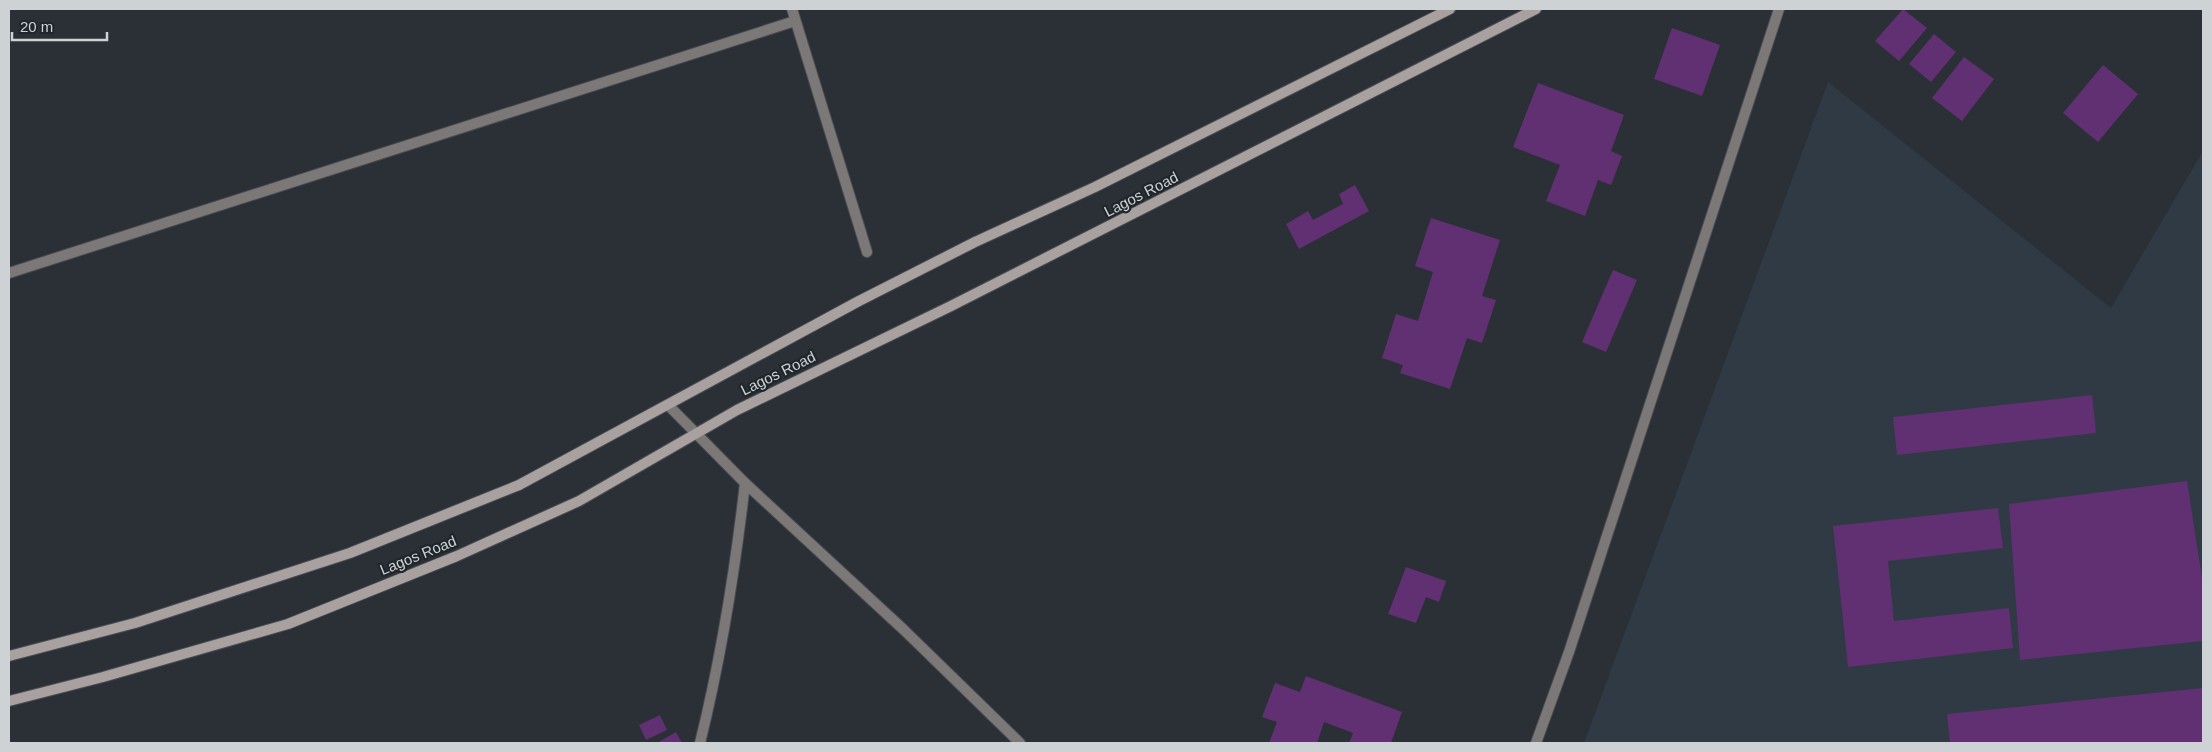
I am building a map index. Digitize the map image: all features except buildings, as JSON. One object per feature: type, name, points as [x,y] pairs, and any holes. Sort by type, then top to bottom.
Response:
[{"type":"main road","name":"Lagos Road","points":[[9,656],[135,623],[350,553],[519,485],[858,301],[975,242],[1095,187],[1450,9]]},
{"type":"main road","name":"Lagos Road","points":[[9,701],[288,624],[457,556],[579,501],[737,410],[1125,219],[1536,9]]},
{"type":"street","points":[[792,9],[867,252]]},
{"type":"street","points":[[1536,743],[1575,634],[1779,9]]},
{"type":"street","points":[[9,273],[795,21]]},
{"type":"street","points":[[668,405],[746,483],[904,630],[1020,743]]},
{"type":"street","points":[[700,743],[711,699],[737,558],[746,483]]},
{"type":"shaded area","points":[[1828,82],[2111,308],[2203,151],[2203,743],[1584,743]]}]
